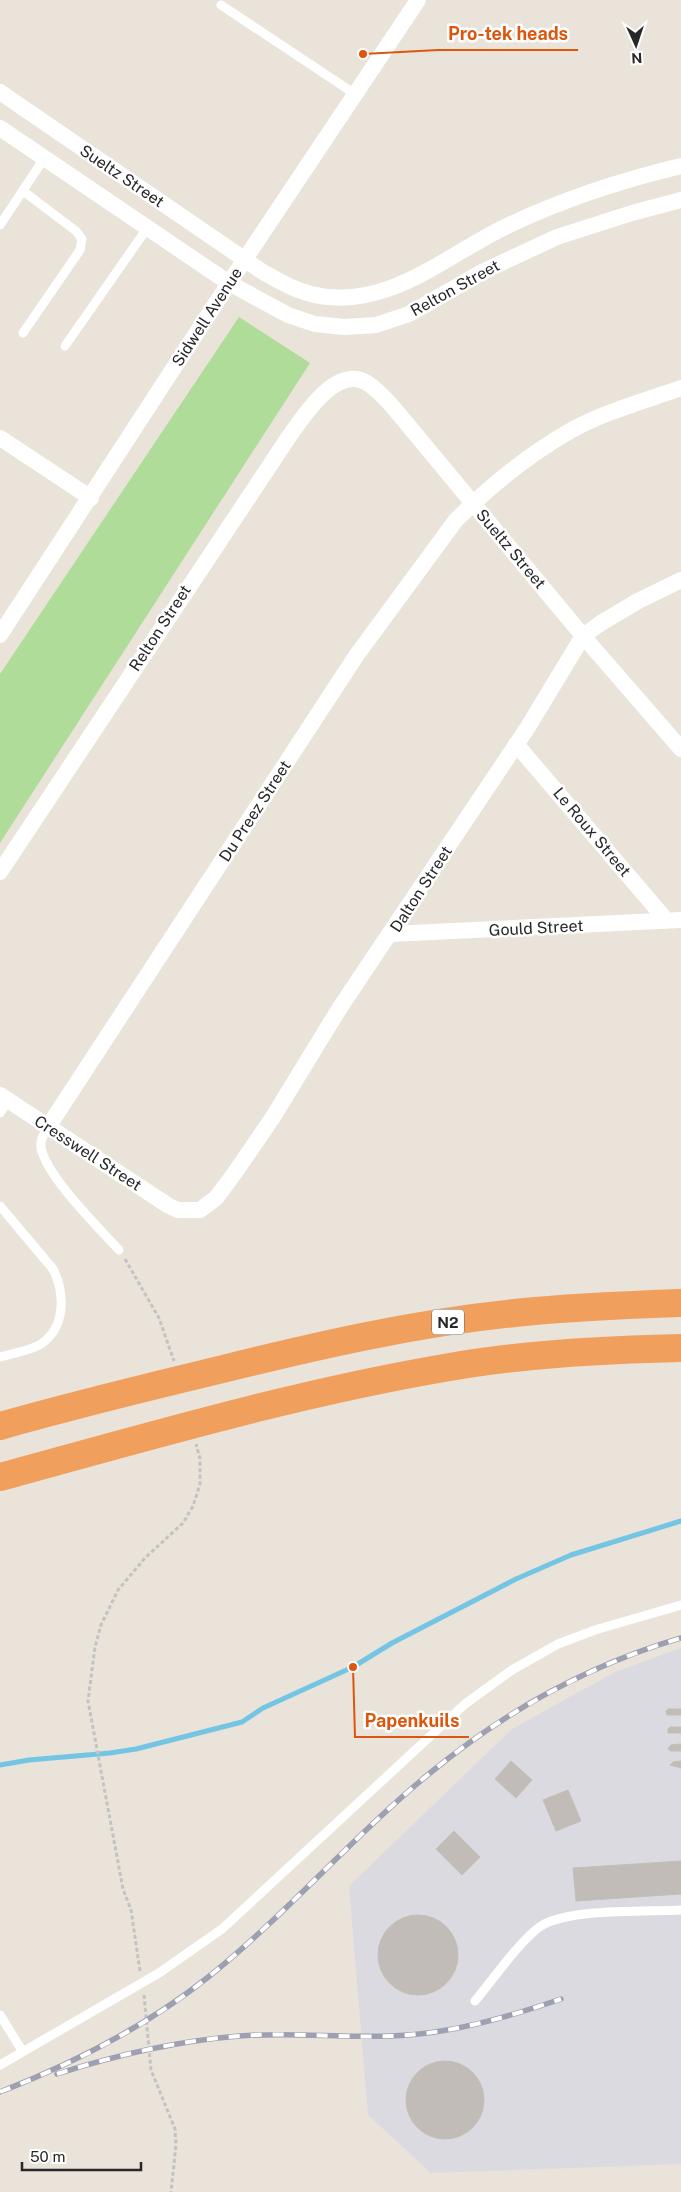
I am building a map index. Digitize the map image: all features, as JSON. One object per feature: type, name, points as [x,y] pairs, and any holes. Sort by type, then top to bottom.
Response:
[{"type":"highway","name":"N2","points":[[0,1426],[97,1398],[326,1344],[448,1322],[572,1308],[681,1303]]},
{"type":"highway","points":[[0,1477],[230,1414],[328,1390],[445,1367],[565,1354],[681,1348]]},
{"type":"highway","points":[[0,1421],[97,1398]]},
{"type":"highway","points":[[0,1492],[158,1434]]},
{"type":"street","name":"Sidwell Avenue","points":[[0,635],[91,498],[229,283],[418,0]]},
{"type":"street","name":"Sueltz Street","points":[[0,92],[245,259]]},
{"type":"street","name":"Sueltz Street","points":[[0,128],[229,283]]},
{"type":"street","name":"Relton Street","points":[[245,259],[294,289],[313,295],[359,297],[384,292],[409,281],[481,239],[529,216],[613,184],[681,166]]},
{"type":"street","name":"Relton Street","points":[[229,283],[288,315],[315,324],[344,327],[376,325],[409,314],[482,272],[557,237],[623,215],[681,200]]},
{"type":"street","name":"Sueltz Street","points":[[327,390],[347,380],[357,379],[366,382],[376,390],[424,442],[583,636],[681,749]]},
{"type":"street","name":"Du Preez Street","points":[[48,1127],[356,656],[441,539],[473,503],[532,456],[571,431],[681,388]]},
{"type":"street","name":"Relton Street","points":[[0,872],[288,438],[311,406],[327,390]]},
{"type":"street","points":[[0,438],[91,498]]},
{"type":"street","name":"Dalton Street","points":[[178,1210],[200,1210],[216,1198],[272,1117],[339,1009],[391,934],[516,744],[583,636],[631,605],[681,580]]},
{"type":"street","name":"Le Roux Street","points":[[516,744],[674,921]]},
{"type":"street","name":"Gould Street","points":[[391,934],[674,921]]},
{"type":"street","name":"Cresswell Street","points":[[3,1102],[48,1127],[178,1210]]},
{"type":"lane","points":[[221,5],[355,94]]},
{"type":"lane","points":[[0,226],[45,157]]},
{"type":"lane","points":[[23,191],[76,231],[82,238],[80,250],[23,333]]},
{"type":"lane","points":[[65,346],[148,227]]},
{"type":"lane","points":[[48,1127],[41,1138],[41,1149],[52,1171],[82,1209],[119,1250]]},
{"type":"lane","points":[[0,1206],[53,1269],[58,1280],[61,1296],[60,1314],[54,1330],[48,1337],[41,1344],[0,1357]]},
{"type":"lane","points":[[0,2065],[142,1983],[191,1952],[228,1923],[465,1704],[512,1670],[558,1644],[595,1630],[681,1605]]},
{"type":"lane","points":[[475,2001],[524,1941],[540,1926],[561,1917],[681,1910]]},
{"type":"lane","points":[[0,2014],[23,2052]]},
{"type":"path","points":[[119,1250],[142,1286],[159,1318],[176,1370]]},
{"type":"path","points":[[171,2192],[176,2145],[175,2129],[151,2070],[142,1983],[131,1910],[122,1889],[88,1701],[95,1646],[100,1625],[109,1606],[131,1573],[183,1524],[193,1506],[200,1484],[200,1459],[196,1442]]},
{"type":"shaded area","points":[[681,1648],[681,2164],[431,2173],[368,2115],[349,1886],[512,1729],[615,1672]]},
{"type":"green space","points":[[239,317],[310,363],[0,843],[0,674]]},
{"type":"building","points":[[668,1709],[681,1709],[681,1715],[667,1715],[666,1711]]},
{"type":"building","points":[[670,1727],[681,1727],[681,1733],[668,1733]]},
{"type":"building","points":[[681,1744],[681,1751],[671,1751],[668,1749],[671,1745]]},
{"type":"building","points":[[511,1761],[532,1780],[516,1798],[495,1779]]},
{"type":"building","points":[[681,1761],[681,1768],[670,1765],[673,1762]]},
{"type":"building","points":[[568,1790],[581,1821],[556,1831],[543,1800]]},
{"type":"building","points":[[454,1831],[480,1857],[462,1875],[436,1849]]},
{"type":"building","points":[[681,1861],[681,1894],[576,1901],[573,1868]]},
{"type":"building","points":[[418,1915],[433,1918],[446,1927],[455,1940],[458,1955],[455,1970],[446,1983],[433,1992],[418,1995],[403,1992],[390,1983],[381,1970],[378,1955],[381,1940],[390,1927],[403,1918]]},
{"type":"building","points":[[445,2061],[460,2064],[472,2073],[481,2085],[484,2100],[481,2115],[472,2127],[460,2136],[445,2139],[430,2136],[418,2127],[409,2115],[406,2100],[409,2085],[418,2073],[430,2064]]},
{"type":"waterway","points":[[0,1765],[29,1760],[136,1749],[242,1722],[263,1708],[353,1667],[392,1643],[516,1579],[571,1555],[681,1521]]},
{"type":"railway","points":[[0,2092],[55,2069],[108,2043],[183,1996],[236,1954],[401,1798],[458,1751],[488,1730],[581,1676],[647,1649],[681,1638]]},
{"type":"railway","points":[[57,2074],[147,2050],[216,2038],[277,2035],[391,2036],[435,2032],[498,2019],[561,1999]]},
{"type":"place","name":"Pro-tek heads","points":[[363,54]]},
{"type":"place","name":"Papenkuils","points":[[353,1667]]}]
